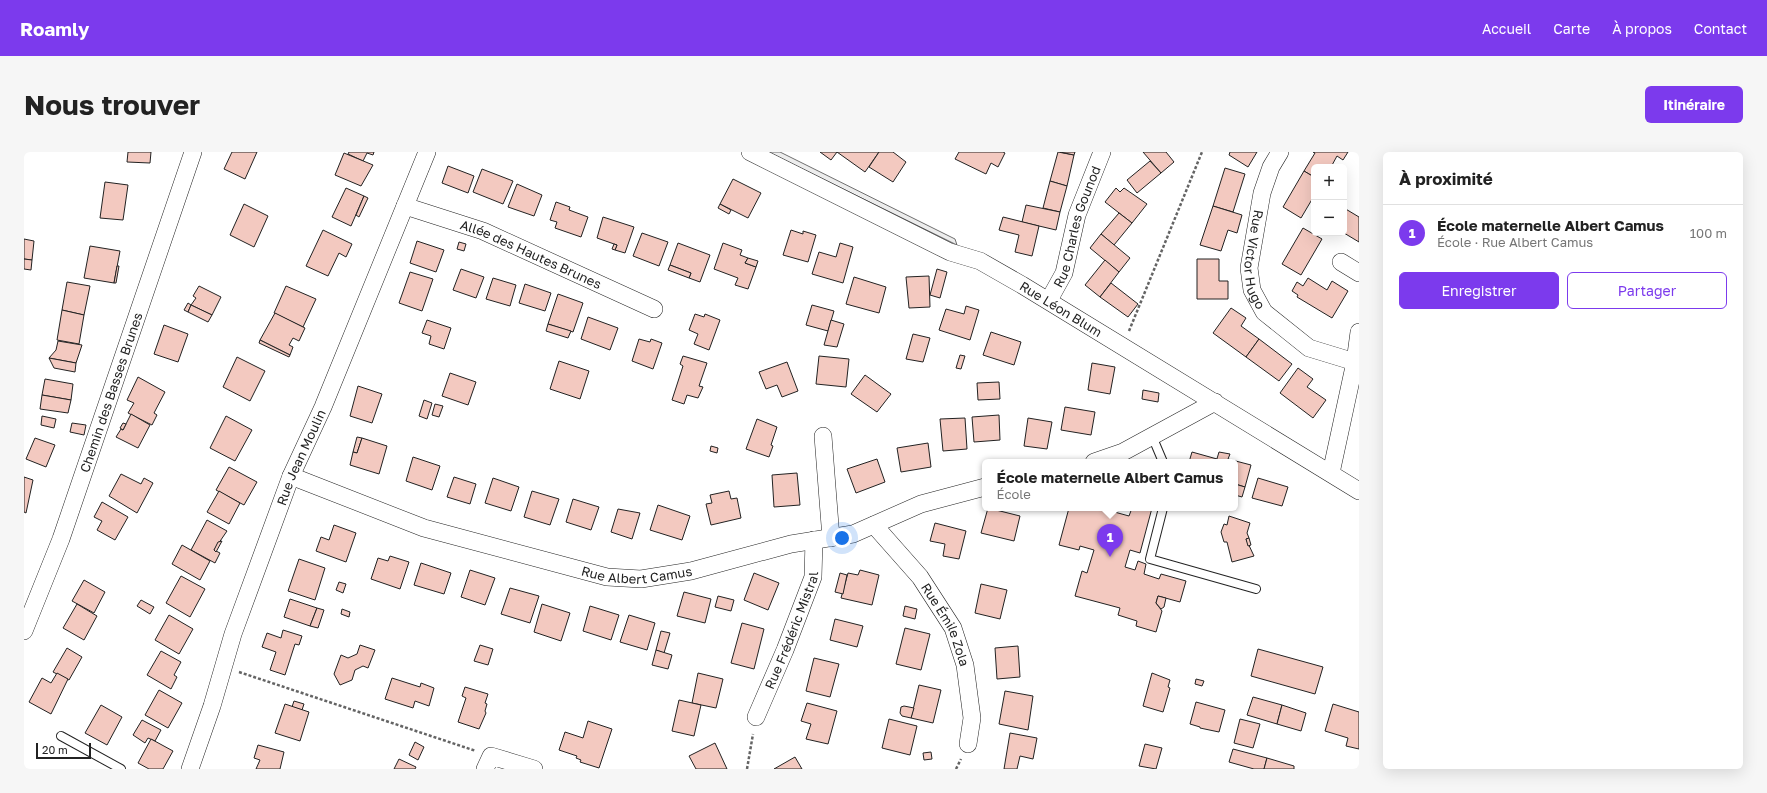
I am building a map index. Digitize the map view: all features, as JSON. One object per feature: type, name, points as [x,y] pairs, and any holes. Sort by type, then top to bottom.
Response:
[{"type":"street","name":"Chemin des Basses Brunes","points":[[24,631],[61,539],[193,152]]},
{"type":"street","name":"Rue Jean Moulin","points":[[190,769],[224,667],[233,634],[291,476],[323,407],[427,152]]},
{"type":"street","name":"Rue Léon Blum","points":[[750,152],[950,252],[980,261],[1049,300],[1359,491]]},
{"type":"street","name":"Rue Charles Gounod","points":[[1049,300],[1064,273],[1077,214],[1102,152]]},
{"type":"street","name":"Rue Victor Hugo","points":[[1280,152],[1271,167],[1262,193],[1249,268],[1252,290],[1264,312],[1309,348],[1355,362]]},
{"type":"street","name":"Allée des Hautes Brunes","points":[[405,206],[483,231],[654,309]]},
{"type":"street","points":[[1341,262],[1359,273]]},
{"type":"street","points":[[1331,473],[1355,362],[1359,332]]},
{"type":"street","points":[[1103,459],[1123,452],[1215,402]]},
{"type":"street","name":"Rue Frédéric Mistral","points":[[756,717],[814,577],[822,539],[823,436]]},
{"type":"street","name":"Rue Albert Camus","points":[[291,476],[424,528],[607,577],[641,579],[691,571],[792,544],[853,534],[921,504],[982,488]]},
{"type":"street","name":"Rue Émile Zola","points":[[874,525],[920,577],[953,628],[965,665],[972,718],[968,744]]},
{"type":"street","points":[[488,762],[534,769]]},
{"type":"lane","points":[[1152,436],[1162,459]]},
{"type":"lane","points":[[1163,511],[1150,559],[1256,589]]},
{"type":"lane","points":[[60,736],[121,769]]},
{"type":"path","points":[[1123,347],[1202,152]]},
{"type":"path","points":[[224,667],[488,762]]},
{"type":"path","points":[[747,769],[756,717]]},
{"type":"shaded area","points":[[768,152],[780,152],[955,239],[957,245]]},
{"type":"building","points":[[128,152],[151,152],[150,163],[127,162]]},
{"type":"building","points":[[232,152],[257,152],[245,179],[224,169]]},
{"type":"building","points":[[349,152],[374,152],[373,155],[367,153],[363,161],[348,154]]},
{"type":"building","points":[[820,152],[837,152],[831,160]]},
{"type":"building","points":[[837,152],[879,152],[865,172]]},
{"type":"building","points":[[879,152],[893,152],[906,162],[893,182],[869,167]]},
{"type":"building","points":[[959,152],[1005,153],[998,167],[991,163],[986,174],[955,159]]},
{"type":"building","points":[[1058,152],[1074,155],[1067,186],[1050,181]]},
{"type":"building","points":[[1060,152],[1075,152],[1074,155]]},
{"type":"building","points":[[1143,152],[1166,152],[1174,162],[1161,173]]},
{"type":"building","points":[[1230,152],[1257,152],[1248,167],[1229,155]]},
{"type":"building","points":[[1313,152],[1348,152],[1343,160],[1337,156],[1333,164],[1311,164],[1311,175],[1304,171],[1315,153]]},
{"type":"building","points":[[344,153],[373,165],[361,186],[335,175]]},
{"type":"building","points":[[1150,161],[1161,173],[1137,193],[1127,180]]},
{"type":"building","points":[[448,166],[474,176],[468,193],[442,183]]},
{"type":"building","points":[[1225,168],[1245,174],[1233,212],[1213,206]]},
{"type":"building","points":[[482,169],[513,181],[503,204],[473,192]]},
{"type":"building","points":[[1304,171],[1311,175],[1311,201],[1301,218],[1283,207]]},
{"type":"building","points":[[733,179],[761,193],[748,218],[720,204]]},
{"type":"building","points":[[1050,181],[1067,186],[1060,212],[1043,208]]},
{"type":"building","points":[[105,182],[128,185],[123,220],[100,218]]},
{"type":"building","points":[[517,184],[542,195],[534,216],[508,207]]},
{"type":"building","points":[[346,188],[364,196],[351,226],[332,217]]},
{"type":"building","points":[[1116,188],[1120,192],[1124,188],[1147,204],[1132,223],[1105,202]]},
{"type":"building","points":[[364,196],[368,198],[359,217],[356,215]]},
{"type":"building","points":[[556,202],[570,207],[569,210],[588,217],[581,237],[555,228],[557,222],[550,220]]},
{"type":"building","points":[[244,204],[268,216],[254,247],[230,235]]},
{"type":"building","points":[[720,204],[731,210],[729,214],[718,208]]},
{"type":"building","points":[[1026,205],[1060,212],[1056,230],[1022,222]]},
{"type":"building","points":[[1213,206],[1242,215],[1237,233],[1228,230],[1221,251],[1200,245]]},
{"type":"building","points":[[1347,210],[1359,217],[1359,242],[1347,235]]},
{"type":"building","points":[[1119,213],[1132,223],[1114,245],[1101,234]]},
{"type":"building","points":[[603,217],[634,227],[625,253],[615,250],[617,245],[597,238]]},
{"type":"building","points":[[1003,217],[1039,226],[1032,256],[1015,252],[1019,235],[999,230]]},
{"type":"building","points":[[1303,228],[1311,233],[1311,236],[1317,236],[1322,239],[1301,275],[1282,264]]},
{"type":"building","points":[[323,230],[352,244],[346,257],[339,253],[328,276],[306,266]]},
{"type":"building","points":[[791,230],[803,234],[803,231],[816,235],[808,262],[783,255]]},
{"type":"building","points":[[642,233],[668,242],[659,266],[633,256]]},
{"type":"building","points":[[1101,234],[1130,258],[1119,272],[1090,248]]},
{"type":"building","points":[[24,239],[34,241],[32,260],[24,259]]},
{"type":"building","points":[[417,241],[444,250],[436,272],[410,263]]},
{"type":"building","points":[[459,242],[466,244],[464,251],[457,249]]},
{"type":"building","points":[[678,243],[710,255],[700,282],[689,278],[691,273],[670,265]]},
{"type":"building","points":[[723,243],[742,250],[740,255],[748,258],[745,263],[756,267],[748,289],[735,285],[738,278],[714,269]]},
{"type":"building","points":[[840,243],[853,247],[843,283],[812,274],[819,252],[836,257]]},
{"type":"building","points":[[614,244],[617,245],[615,250],[612,249]]},
{"type":"building","points":[[90,246],[120,251],[114,283],[84,278]]},
{"type":"building","points":[[748,258],[758,261],[756,267],[745,263]]},
{"type":"building","points":[[24,259],[32,260],[31,270],[24,269]]},
{"type":"building","points":[[1197,259],[1219,259],[1219,281],[1228,281],[1228,299],[1197,299]]},
{"type":"building","points":[[1105,260],[1119,272],[1100,297],[1085,285]]},
{"type":"building","points":[[670,265],[691,273],[689,278],[668,270]]},
{"type":"building","points":[[117,266],[119,266],[116,283],[114,283]]},
{"type":"building","points":[[461,269],[484,277],[476,298],[453,290]]},
{"type":"building","points":[[937,269],[947,272],[940,298],[930,295]]},
{"type":"building","points":[[410,272],[433,279],[422,311],[399,303]]},
{"type":"building","points":[[929,276],[930,307],[909,308],[906,277]]},
{"type":"building","points":[[854,277],[886,287],[879,313],[846,304]]},
{"type":"building","points":[[493,278],[516,285],[510,306],[486,299]]},
{"type":"building","points":[[1308,278],[1327,290],[1332,281],[1348,291],[1332,318],[1297,297],[1298,295],[1292,291],[1297,282],[1303,286]]},
{"type":"building","points":[[67,282],[90,286],[84,315],[62,310]]},
{"type":"building","points":[[1111,283],[1138,304],[1128,317],[1100,297]]},
{"type":"building","points":[[525,284],[551,293],[545,311],[519,303]]},
{"type":"building","points":[[199,286],[221,297],[212,315],[191,305],[196,298],[193,296]]},
{"type":"building","points":[[286,286],[316,299],[303,327],[274,313]]},
{"type":"building","points":[[558,294],[583,303],[573,332],[548,324]]},
{"type":"building","points":[[188,303],[191,305],[188,312],[184,310]]},
{"type":"building","points":[[191,305],[212,315],[208,322],[188,312]]},
{"type":"building","points":[[812,305],[834,311],[828,331],[806,325]]},
{"type":"building","points":[[966,306],[979,310],[970,340],[939,330],[946,309],[964,314]]},
{"type":"building","points":[[1231,308],[1246,318],[1241,326],[1259,339],[1246,357],[1213,333]]},
{"type":"building","points":[[62,310],[84,315],[79,344],[57,340]]},
{"type":"building","points":[[275,313],[305,328],[299,341],[293,338],[289,345],[293,347],[290,355],[260,340]]},
{"type":"building","points":[[695,314],[704,317],[705,314],[720,320],[709,350],[694,344],[698,334],[689,330]]},
{"type":"building","points":[[588,317],[618,328],[610,350],[581,339]]},
{"type":"building","points":[[427,320],[451,328],[444,349],[429,344],[431,336],[422,333]]},
{"type":"building","points":[[831,320],[844,324],[837,347],[824,345]]},
{"type":"building","points":[[548,324],[571,331],[568,338],[546,331]]},
{"type":"building","points":[[164,325],[188,334],[178,362],[154,354]]},
{"type":"building","points":[[991,332],[1021,342],[1014,365],[983,355]]},
{"type":"building","points":[[913,334],[930,338],[923,362],[906,359]]},
{"type":"building","points":[[639,339],[650,342],[651,339],[662,343],[653,369],[632,361]]},
{"type":"building","points":[[1259,339],[1292,364],[1279,381],[1246,357]]},
{"type":"building","points":[[260,340],[290,355],[289,357],[259,343]]},
{"type":"building","points":[[58,341],[82,345],[76,363],[49,358],[56,350]]},
{"type":"building","points":[[960,355],[965,356],[961,369],[956,368]]},
{"type":"building","points":[[683,356],[707,363],[699,386],[703,387],[698,398],[687,395],[684,404],[672,400],[683,366],[680,364]]},
{"type":"building","points":[[819,356],[849,359],[846,387],[816,384]]},
{"type":"building","points":[[237,357],[265,371],[250,401],[223,387]]},
{"type":"building","points":[[49,358],[76,363],[75,372],[54,368]]},
{"type":"building","points":[[559,361],[589,371],[580,399],[550,389]]},
{"type":"building","points":[[787,362],[798,391],[782,397],[777,385],[766,389],[759,372]]},
{"type":"building","points":[[1092,363],[1115,367],[1110,394],[1088,390]]},
{"type":"building","points":[[1298,368],[1313,379],[1307,387],[1326,400],[1313,418],[1280,393]]},
{"type":"building","points":[[450,373],[476,382],[468,405],[442,396]]},
{"type":"building","points":[[865,375],[891,394],[877,412],[851,394]]},
{"type":"building","points":[[138,377],[165,392],[154,413],[157,415],[152,425],[128,413],[134,403],[127,400]]},
{"type":"building","points":[[45,379],[73,384],[71,400],[42,395]]},
{"type":"building","points":[[999,382],[1000,399],[978,400],[977,383]]},
{"type":"building","points":[[358,386],[382,394],[372,423],[350,416]]},
{"type":"building","points":[[1143,390],[1159,393],[1158,402],[1142,399]]},
{"type":"building","points":[[42,395],[71,400],[68,413],[40,409]]},
{"type":"building","points":[[424,400],[432,403],[427,419],[419,416]]},
{"type":"building","points":[[435,404],[443,406],[439,417],[432,415]]},
{"type":"building","points":[[1065,407],[1095,412],[1091,435],[1061,430]]},
{"type":"building","points":[[131,414],[150,425],[138,448],[116,437],[121,429],[123,430]]},
{"type":"building","points":[[999,415],[1000,440],[974,442],[972,417]]},
{"type":"building","points":[[42,416],[56,419],[54,428],[41,425]]},
{"type":"building","points":[[226,416],[252,430],[235,461],[210,448]]},
{"type":"building","points":[[965,418],[967,449],[943,451],[940,419]]},
{"type":"building","points":[[1028,418],[1052,422],[1047,449],[1024,446]]},
{"type":"building","points":[[757,419],[777,427],[769,457],[746,449]]},
{"type":"building","points":[[72,423],[86,425],[84,435],[70,432]]},
{"type":"building","points":[[123,423],[126,424],[123,430],[120,428]]},
{"type":"building","points":[[357,437],[362,438],[357,453],[353,452]]},
{"type":"building","points":[[35,438],[55,445],[46,467],[26,459]]},
{"type":"building","points":[[362,438],[387,446],[379,474],[350,465],[353,452],[357,453]]},
{"type":"building","points":[[928,443],[931,467],[901,472],[897,448]]},
{"type":"building","points":[[711,446],[718,448],[717,453],[710,451]]},
{"type":"building","points":[[1192,452],[1217,459],[1190,459]]},
{"type":"building","points":[[1219,452],[1230,454],[1228,459],[1217,459]]},
{"type":"building","points":[[413,457],[440,466],[432,490],[406,481]]},
{"type":"building","points":[[877,459],[885,482],[856,493],[847,469]]},
{"type":"building","points":[[1238,462],[1251,465],[1245,487],[1238,485]]},
{"type":"building","points":[[229,467],[257,482],[244,505],[216,490]]},
{"type":"building","points":[[797,473],[800,505],[774,507],[772,475]]},
{"type":"building","points":[[121,474],[141,484],[144,478],[153,483],[137,513],[109,496]]},
{"type":"building","points":[[24,477],[33,480],[26,513],[24,512]]},
{"type":"building","points":[[454,477],[476,484],[470,504],[447,497]]},
{"type":"building","points":[[493,478],[519,487],[511,511],[485,503]]},
{"type":"building","points":[[1258,478],[1288,487],[1282,506],[1252,498]]},
{"type":"building","points":[[1238,485],[1245,487],[1242,497],[1238,496]]},
{"type":"building","points":[[219,491],[240,503],[229,524],[207,512]]},
{"type":"building","points":[[532,491],[559,499],[550,525],[524,517]]},
{"type":"building","points":[[729,491],[731,499],[737,498],[741,518],[711,525],[706,504],[712,503],[710,495]]},
{"type":"building","points":[[573,499],[599,507],[591,530],[566,522]]},
{"type":"building","points":[[102,502],[128,517],[115,540],[97,530],[102,521],[94,517]]},
{"type":"building","points":[[658,505],[690,516],[682,540],[650,530]]},
{"type":"building","points":[[618,509],[640,513],[632,539],[611,532]]},
{"type":"building","points":[[987,511],[1000,511],[1020,516],[1014,541],[981,533]]},
{"type":"building","points":[[1068,511],[1111,511],[1129,516],[1131,511],[1151,511],[1140,553],[1130,550],[1125,567],[1135,570],[1138,561],[1146,564],[1144,574],[1159,579],[1161,574],[1186,581],[1180,602],[1158,596],[1156,603],[1162,611],[1156,632],[1136,626],[1137,621],[1118,615],[1120,608],[1075,596],[1082,571],[1087,573],[1094,550],[1080,546],[1079,550],[1059,545]]},
{"type":"building","points":[[1229,516],[1250,523],[1247,533],[1249,538],[1246,539],[1254,556],[1232,562],[1227,542],[1224,542],[1221,532],[1224,524],[1227,525]]},
{"type":"building","points":[[207,520],[227,531],[214,550],[220,553],[215,563],[191,550]]},
{"type":"building","points":[[935,523],[966,531],[959,559],[943,556],[945,544],[930,541]]},
{"type":"building","points":[[334,525],[356,533],[346,562],[316,551],[321,537],[329,540]]},
{"type":"building","points":[[1249,538],[1251,545],[1248,546],[1246,539]]},
{"type":"building","points":[[222,541],[216,552],[214,550],[218,542]]},
{"type":"building","points":[[182,545],[210,561],[200,580],[172,564]]},
{"type":"building","points":[[390,556],[409,562],[400,589],[371,579],[378,558],[388,561]]},
{"type":"building","points":[[299,559],[325,568],[315,600],[288,591]]},
{"type":"building","points":[[421,563],[451,573],[444,594],[414,585]]},
{"type":"building","points":[[470,570],[495,578],[485,605],[461,597]]},
{"type":"building","points":[[860,570],[879,575],[872,605],[841,598],[848,573],[858,575]]},
{"type":"building","points":[[754,573],[779,583],[768,610],[744,600]]},
{"type":"building","points":[[840,573],[847,575],[843,594],[835,592]]},
{"type":"building","points":[[181,576],[205,589],[190,617],[166,603]]},
{"type":"building","points":[[84,580],[105,592],[94,613],[72,601]]},
{"type":"building","points":[[339,582],[346,584],[343,593],[336,590]]},
{"type":"building","points":[[981,584],[1007,590],[1000,619],[975,613]]},
{"type":"building","points":[[510,588],[539,596],[530,623],[501,614]]},
{"type":"building","points":[[684,592],[711,599],[705,623],[677,616]]},
{"type":"building","points":[[718,596],[734,600],[731,611],[715,607]]},
{"type":"building","points":[[1158,596],[1166,598],[1164,607],[1161,609],[1156,603]]},
{"type":"building","points":[[290,599],[317,608],[310,626],[284,617]]},
{"type":"building","points":[[141,600],[154,607],[150,614],[137,606]]},
{"type":"building","points":[[77,604],[97,616],[84,640],[63,628]]},
{"type":"building","points":[[542,604],[570,613],[561,641],[534,632]]},
{"type":"building","points":[[590,606],[619,615],[611,640],[583,631]]},
{"type":"building","points":[[905,606],[917,609],[915,619],[903,616]]},
{"type":"building","points":[[317,608],[324,610],[318,628],[310,626]]},
{"type":"building","points":[[342,609],[350,612],[349,617],[341,614]]},
{"type":"building","points":[[169,615],[193,629],[179,654],[155,640]]},
{"type":"building","points":[[629,615],[655,623],[647,650],[620,642]]},
{"type":"building","points":[[835,619],[863,626],[857,647],[830,640]]},
{"type":"building","points":[[742,623],[764,629],[754,669],[731,663]]},
{"type":"building","points":[[905,628],[930,634],[921,670],[896,664]]},
{"type":"building","points":[[283,630],[302,636],[299,645],[295,644],[285,675],[270,670],[276,652],[262,647],[267,633],[281,638]]},
{"type":"building","points":[[661,631],[670,633],[664,653],[656,650]]},
{"type":"building","points":[[360,645],[375,650],[368,668],[363,666],[355,670],[352,680],[340,685],[334,674],[341,655],[348,658],[357,654]]},
{"type":"building","points":[[480,645],[493,649],[488,665],[474,661]]},
{"type":"building","points":[[1018,646],[1020,677],[997,679],[995,648]]},
{"type":"building","points":[[67,648],[82,657],[69,680],[53,672]]},
{"type":"building","points":[[1258,649],[1323,667],[1315,694],[1251,676]]},
{"type":"building","points":[[656,650],[672,655],[668,669],[652,665]]},
{"type":"building","points":[[161,651],[181,662],[174,675],[177,677],[171,689],[147,675]]},
{"type":"building","points":[[814,658],[839,664],[830,697],[806,691]]},
{"type":"building","points":[[57,673],[68,679],[51,714],[29,702],[42,678],[51,683]]},
{"type":"building","points":[[698,673],[723,679],[716,708],[692,703]]},
{"type":"building","points":[[1152,673],[1170,680],[1168,687],[1170,688],[1163,712],[1143,706]]},
{"type":"building","points":[[392,678],[420,687],[421,683],[434,688],[429,706],[415,701],[413,708],[385,699]]},
{"type":"building","points":[[1196,679],[1204,681],[1202,686],[1195,684]]},
{"type":"building","points":[[919,685],[941,690],[933,723],[911,718]]},
{"type":"building","points":[[465,687],[488,694],[485,703],[487,704],[485,711],[486,713],[479,729],[458,722],[466,698],[462,696]]},
{"type":"building","points":[[159,690],[182,703],[168,728],[145,715]]},
{"type":"building","points":[[1005,691],[1033,696],[1028,730],[999,724]]},
{"type":"building","points":[[1253,697],[1282,705],[1277,724],[1247,715]]},
{"type":"building","points":[[679,700],[701,705],[694,736],[672,731]]},
{"type":"building","points":[[294,701],[304,704],[302,710],[292,707]]},
{"type":"building","points":[[1196,702],[1225,710],[1219,732],[1190,724]]},
{"type":"building","points":[[807,703],[837,711],[828,744],[806,739],[811,724],[801,721]]},
{"type":"building","points":[[285,704],[309,712],[300,741],[275,733]]},
{"type":"building","points":[[1333,704],[1359,712],[1359,749],[1346,746],[1348,738],[1325,731]]},
{"type":"building","points":[[101,705],[122,717],[107,745],[85,733]]},
{"type":"building","points":[[1282,705],[1306,713],[1301,731],[1277,724]]},
{"type":"building","points":[[904,706],[914,708],[911,718],[902,716],[900,713],[901,707]]},
{"type":"building","points":[[889,719],[917,726],[910,755],[882,748]]},
{"type":"building","points":[[1240,719],[1260,724],[1253,748],[1234,743]]},
{"type":"building","points":[[142,720],[161,730],[155,741],[148,738],[145,743],[133,735]]},
{"type":"building","points":[[588,721],[612,729],[599,768],[580,762],[581,760],[576,758],[577,756],[559,750],[565,732],[583,738]]},
{"type":"building","points":[[1010,733],[1037,738],[1033,759],[1020,756],[1017,769],[1004,769]]},
{"type":"building","points":[[151,739],[173,751],[163,769],[149,769],[138,763]]},
{"type":"building","points":[[415,742],[424,747],[418,760],[409,755]]},
{"type":"building","points":[[715,743],[727,769],[696,769],[689,756]]},
{"type":"building","points":[[1145,744],[1162,748],[1156,769],[1139,766]]},
{"type":"building","points":[[258,745],[284,752],[280,769],[256,769],[260,760],[254,758]]},
{"type":"building","points":[[1233,749],[1267,758],[1264,769],[1254,769],[1229,762]]},
{"type":"building","points":[[931,752],[932,759],[924,760],[923,753]]},
{"type":"building","points":[[795,757],[802,769],[774,769]]},
{"type":"building","points":[[1267,758],[1294,766],[1294,769],[1264,769]]},
{"type":"building","points":[[399,759],[416,767],[415,769],[394,769]]},
{"type":"place","name":"École maternelle Albert Camus","points":[[1110,557]]}]
